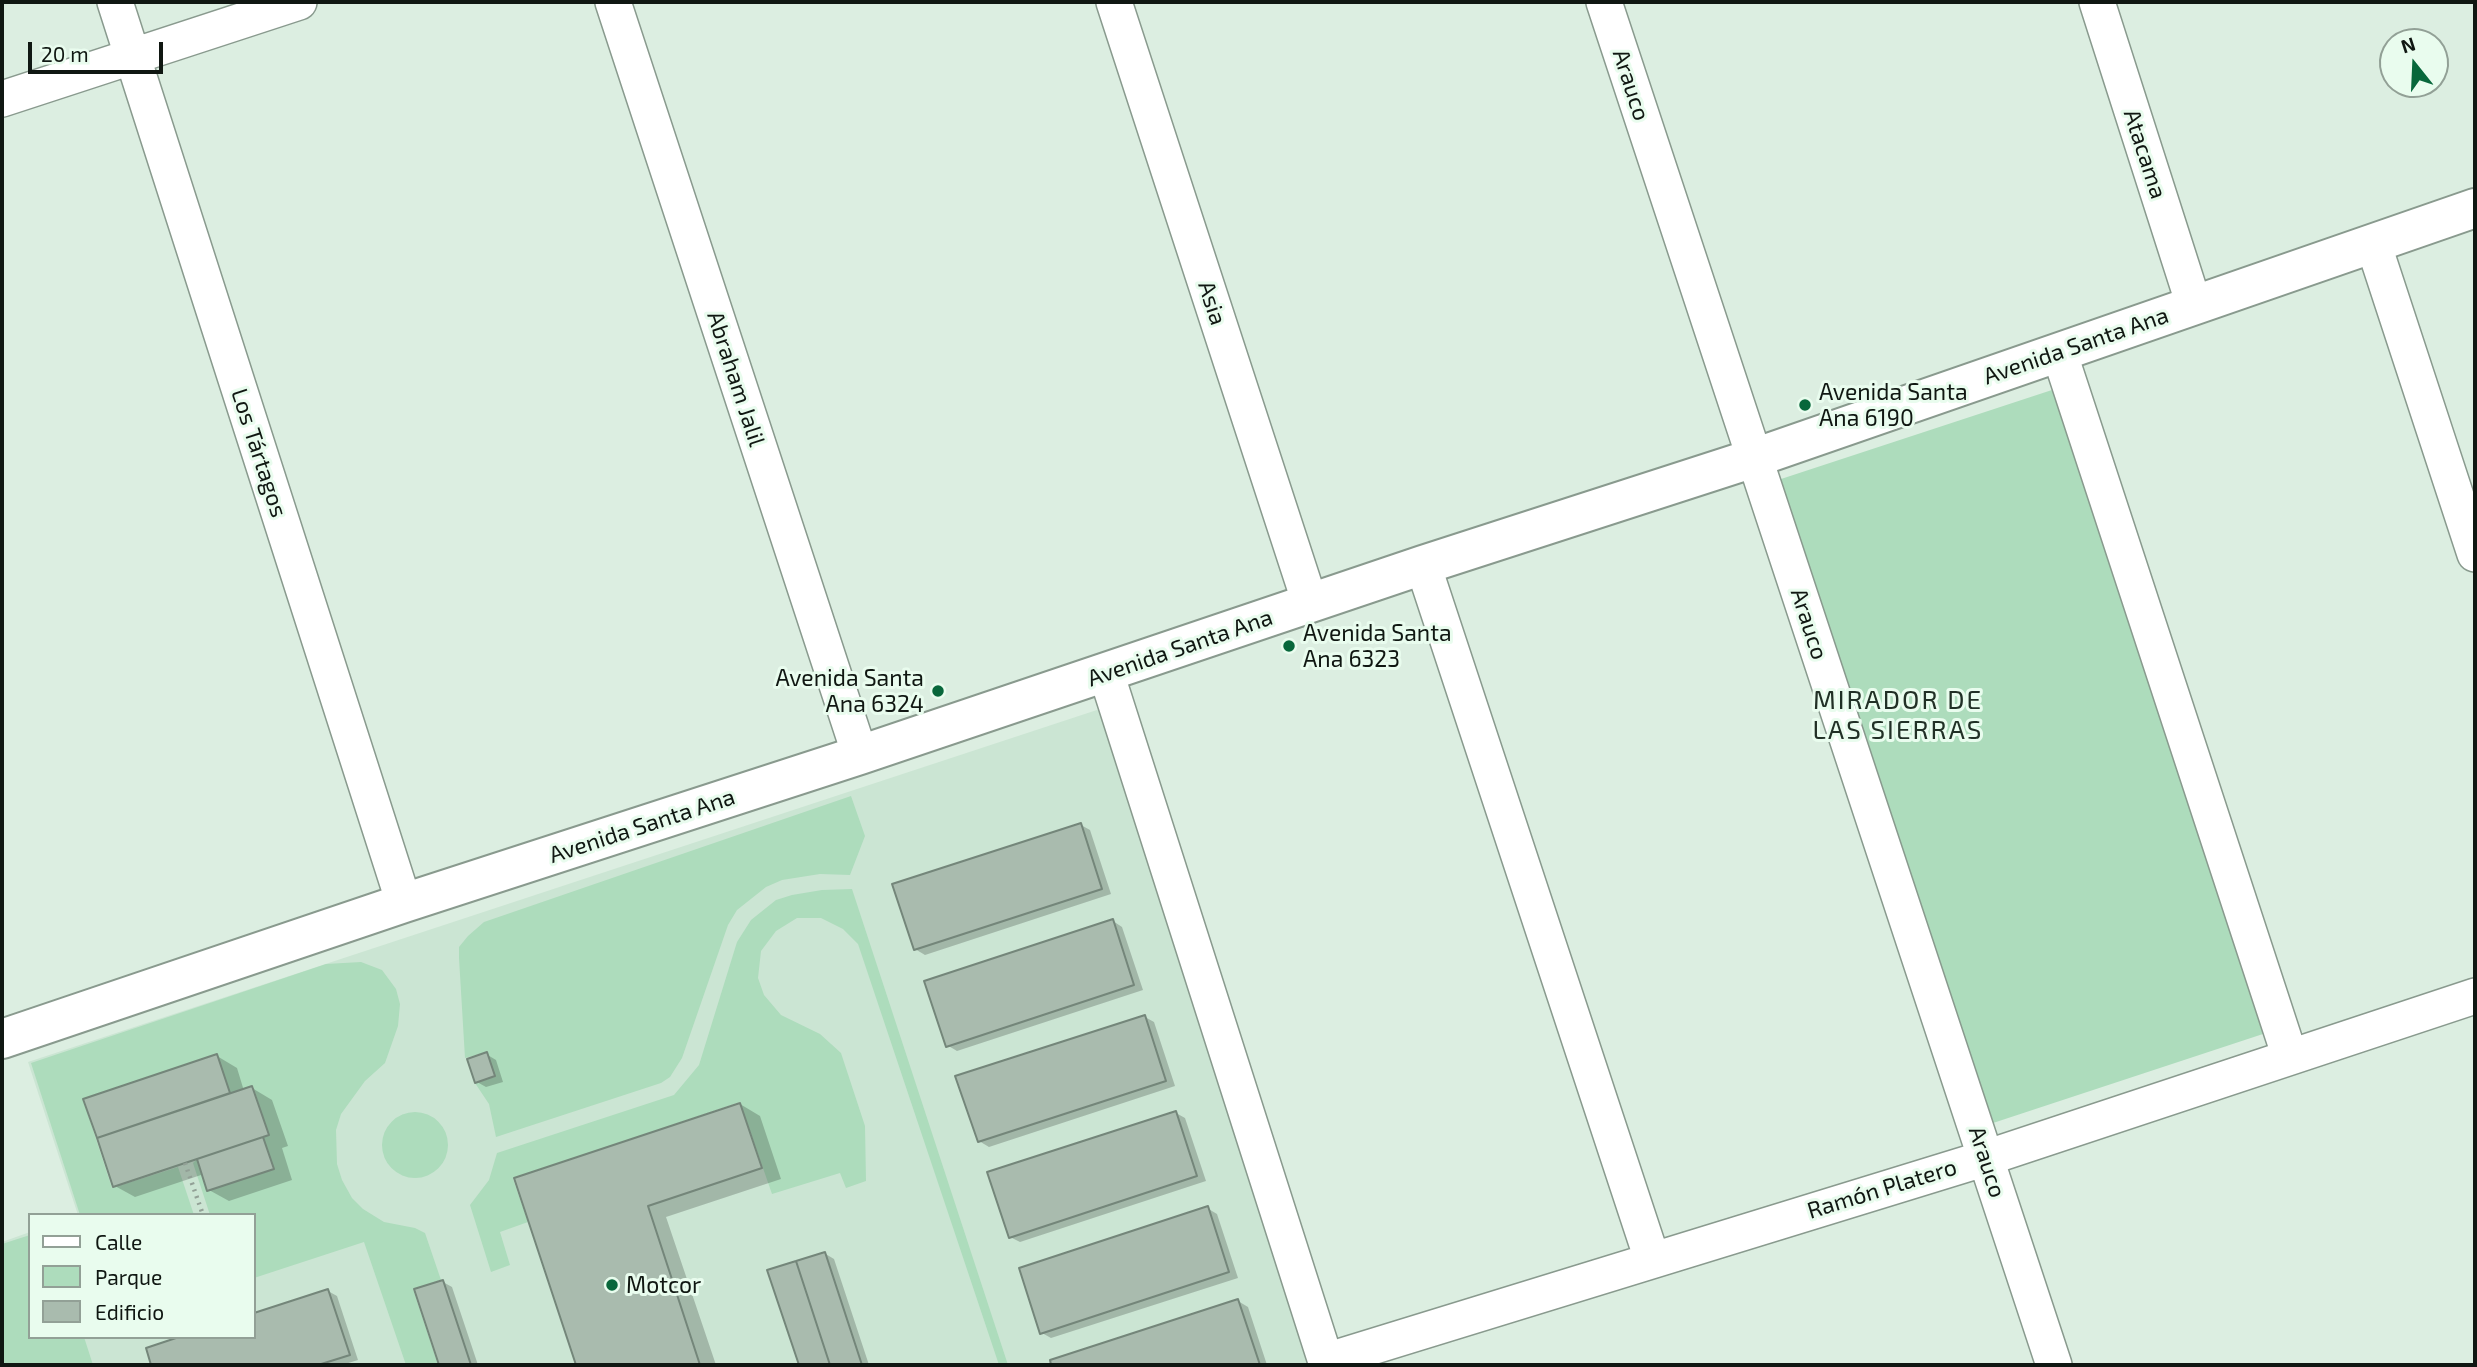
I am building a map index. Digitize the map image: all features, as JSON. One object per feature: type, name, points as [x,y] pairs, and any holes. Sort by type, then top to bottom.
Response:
[{"type":"main road","name":"Avenida Santa Ana","points":[[2,1039],[404,903],[1106,673],[1423,565],[1754,458],[2475,208]]},
{"type":"street","name":"Los Tártagos","points":[[115,2],[404,903]]},
{"type":"street","points":[[2,99],[299,2]]},
{"type":"street","name":"Abraham Jalil","points":[[613,2],[860,755]]},
{"type":"street","name":"Asia","points":[[1114,2],[1310,603]]},
{"type":"street","name":"Arauco","points":[[1604,2],[2054,1365]]},
{"type":"street","name":"Atacama","points":[[2097,2],[2194,305]]},
{"type":"street","points":[[2373,243],[2475,554]]},
{"type":"street","points":[[2059,352],[2290,1057]]},
{"type":"street","points":[[1423,565],[1652,1259]]},
{"type":"street","points":[[1106,673],[1326,1363]]},
{"type":"street","name":"Ramón Platero","points":[[1326,1363],[1652,1259],[1986,1157],[2475,996]]},
{"type":"path","points":[[186,1163],[202,1213]]},
{"type":"shaded area","points":[[1103,708],[1320,1365],[2,1365],[2,1242],[28,1233],[28,1339],[256,1339],[256,1213],[77,1213],[28,1062]]},
{"type":"green space","points":[[2055,389],[2266,1033],[1990,1124],[1778,480]]},
{"type":"green space","points":[[851,796],[865,836],[850,875],[820,874],[782,880],[766,887],[737,910],[728,925],[682,1058],[670,1077],[661,1083],[496,1137],[489,1104],[475,1083],[495,1077],[487,1052],[465,1058],[459,947],[468,936],[484,922]]},
{"type":"green space","points":[[852,889],[1008,1365],[999,1365],[858,944],[843,929],[821,918],[797,918],[776,931],[761,951],[758,978],[764,995],[781,1015],[820,1034],[841,1053],[865,1126],[866,1181],[846,1188],[840,1173],[772,1194],[740,1102],[513,1179],[528,1222],[500,1232],[510,1265],[491,1272],[470,1205],[489,1180],[497,1153],[674,1095],[699,1065],[737,942],[751,920],[776,900],[792,895]]},
{"type":"green space","points":[[361,962],[382,970],[396,989],[400,1004],[398,1026],[385,1063],[365,1081],[341,1114],[336,1130],[337,1164],[352,1198],[363,1209],[384,1222],[415,1228],[425,1233],[441,1280],[413,1289],[438,1365],[406,1365],[364,1242],[256,1277],[256,1213],[209,1213],[193,1163],[197,1159],[208,1191],[274,1169],[263,1137],[269,1135],[253,1086],[230,1093],[217,1055],[83,1099],[112,1188],[178,1167],[193,1213],[79,1213],[31,1063],[326,964]]},
{"type":"green space","points":[[409,1112],[421,1112],[439,1121],[446,1132],[446,1158],[439,1169],[428,1176],[409,1178],[396,1173],[387,1164],[382,1151],[382,1139],[387,1126],[396,1117]]},
{"type":"green space","points":[[28,1236],[28,1339],[85,1339],[93,1365],[2,1365],[2,1244]]},
{"type":"building","points":[[1081,823],[1102,889],[914,950],[892,884]]},
{"type":"building","points":[[1113,919],[1134,985],[946,1047],[924,981]]},
{"type":"building","points":[[1145,1015],[1166,1081],[978,1142],[955,1076]]},
{"type":"building","points":[[487,1052],[495,1076],[475,1083],[467,1059]]},
{"type":"building","points":[[217,1054],[230,1093],[97,1138],[83,1099]]},
{"type":"building","points":[[252,1086],[269,1135],[113,1187],[97,1138]]},
{"type":"building","name":"Motcor","points":[[740,1103],[762,1168],[648,1206],[700,1365],[576,1365],[514,1178]]},
{"type":"building","points":[[1176,1111],[1197,1176],[1009,1238],[987,1172]]},
{"type":"building","points":[[263,1137],[274,1169],[207,1191],[197,1159]]},
{"type":"building","points":[[1208,1206],[1229,1272],[1040,1334],[1019,1268]]},
{"type":"building","points":[[825,1252],[862,1365],[830,1365],[796,1261]]},
{"type":"building","points":[[796,1261],[830,1365],[799,1365],[767,1270]]},
{"type":"building","points":[[443,1280],[471,1365],[439,1365],[414,1289]]},
{"type":"building","points":[[328,1289],[350,1355],[318,1365],[151,1365],[146,1348],[173,1339],[256,1339],[256,1312]]},
{"type":"building","points":[[1238,1299],[1260,1365],[1051,1365],[1050,1360]]},
{"type":"place","name":"Avenida Santa Ana 6190","points":[[1805,405]]},
{"type":"place","name":"Avenida Santa Ana 6323","points":[[1289,646]]},
{"type":"place","name":"Avenida Santa Ana 6324","points":[[938,691]]},
{"type":"place","name":"Motcor","points":[[612,1285]]},
{"type":"district","name":"MIRADOR DE LAS SIERRAS","points":[[1898,715]]}]
